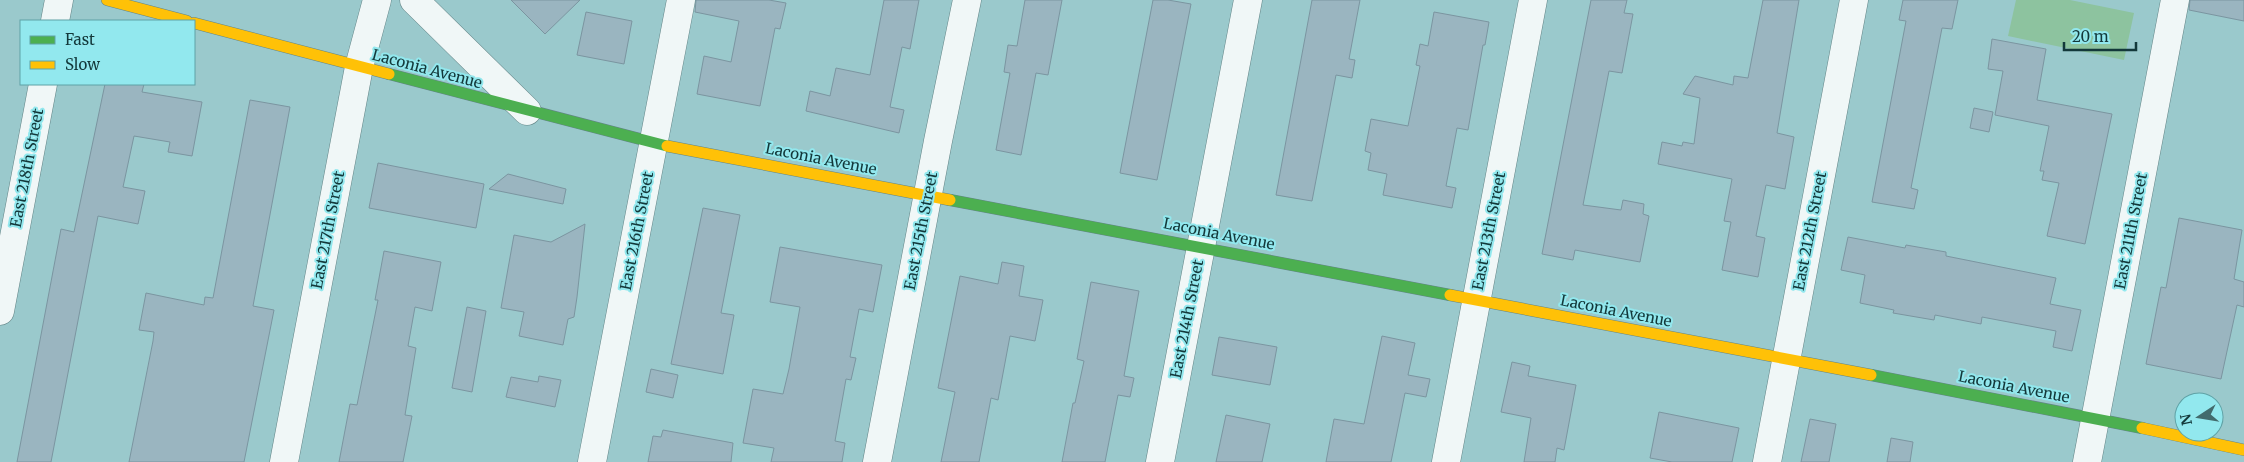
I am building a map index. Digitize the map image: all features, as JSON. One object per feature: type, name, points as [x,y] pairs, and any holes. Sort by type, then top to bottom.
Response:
[{"type":"street","points":[[55,20],[59,0]]},
{"type":"street","points":[[107,0],[183,20]]},
{"type":"street","name":"East 217th Street","points":[[284,462],[359,67],[378,0]]},
{"type":"street","points":[[414,0],[527,111]]},
{"type":"street","name":"East 216th Street","points":[[592,462],[681,0]]},
{"type":"street","name":"East 215th Street","points":[[877,462],[967,0]]},
{"type":"street","name":"East 214th Street","points":[[1160,462],[1248,0]]},
{"type":"street","name":"East 213th Street","points":[[1446,462],[1533,0]]},
{"type":"street","name":"East 212th Street","points":[[1767,462],[1854,0]]},
{"type":"street","name":"East 211th Street","points":[[2087,462],[2175,0]]},
{"type":"street","name":"Laconia Avenue","points":[[195,23],[654,143],[1786,358],[2096,418],[2244,450]]},
{"type":"street","name":"East 218th Street","points":[[0,311],[43,85]]},
{"type":"green space","points":[[2016,0],[2070,0],[2134,13],[2124,60],[2008,36]]},
{"type":"building","points":[[511,0],[580,0],[545,34]]},
{"type":"building","points":[[696,0],[769,0],[786,3],[780,29],[775,28],[760,106],[697,94],[704,56],[731,62],[739,21],[695,12]]},
{"type":"building","points":[[884,0],[919,0],[910,49],[902,47],[890,107],[904,110],[899,133],[806,111],[810,91],[830,96],[836,68],[870,75]]},
{"type":"building","points":[[1025,0],[1062,0],[1048,75],[1036,73],[1021,155],[996,150],[1010,73],[1004,72],[1008,45],[1017,46]]},
{"type":"building","points":[[1153,0],[1168,0],[1191,4],[1157,180],[1120,173]]},
{"type":"building","points":[[1312,0],[1360,0],[1349,59],[1355,60],[1352,78],[1336,75],[1312,201],[1276,195]]},
{"type":"building","points":[[1591,0],[1627,0],[1624,13],[1633,14],[1622,73],[1609,71],[1583,205],[1621,210],[1623,200],[1644,204],[1643,214],[1649,216],[1640,262],[1575,250],[1573,260],[1542,254]]},
{"type":"building","points":[[1763,0],[1799,0],[1777,133],[1794,137],[1785,189],[1766,185],[1756,236],[1765,238],[1758,277],[1722,270],[1731,222],[1724,221],[1732,179],[1658,164],[1662,142],[1682,146],[1683,142],[1694,144],[1700,98],[1683,94],[1695,76],[1733,85],[1734,76],[1748,78]]},
{"type":"building","points":[[1903,0],[1958,0],[1952,29],[1942,28],[1911,188],[1918,190],[1914,209],[1872,202],[1906,21],[1899,20]]},
{"type":"building","points":[[2190,0],[2244,0],[2244,21],[2189,10]]},
{"type":"building","points":[[586,12],[632,21],[624,64],[577,55]]},
{"type":"building","points":[[1434,12],[1489,22],[1468,130],[1457,128],[1446,186],[1456,188],[1452,208],[1383,195],[1387,174],[1368,170],[1371,153],[1365,151],[1371,119],[1408,126],[1420,66],[1416,65],[1420,44],[1428,46]]},
{"type":"building","points":[[1992,39],[2046,49],[2037,100],[2112,114],[2085,244],[2047,236],[2059,183],[2042,180],[2044,171],[2040,171],[2049,126],[1995,115],[2003,71],[1988,69]]},
{"type":"building","points":[[105,85],[144,85],[142,92],[202,102],[192,156],[168,152],[170,142],[134,136],[123,187],[145,191],[138,224],[98,216],[51,462],[17,462],[61,229],[74,232]]},
{"type":"building","points":[[250,100],[290,107],[253,306],[274,310],[244,462],[129,462],[154,332],[139,330],[146,293],[204,305],[205,297],[213,298]]},
{"type":"building","points":[[1974,108],[1993,112],[1989,132],[1970,128]]},
{"type":"building","points":[[378,163],[484,184],[476,228],[369,208]]},
{"type":"building","points":[[508,174],[566,189],[563,204],[489,189]]},
{"type":"building","points":[[703,208],[740,215],[721,313],[734,315],[723,374],[671,364]]},
{"type":"building","points":[[2179,218],[2242,230],[2234,279],[2244,282],[2244,307],[2237,305],[2221,379],[2146,364],[2161,287],[2166,288]]},
{"type":"building","points":[[585,224],[574,317],[568,319],[563,345],[519,336],[524,312],[501,308],[514,235],[551,242]]},
{"type":"building","points":[[1848,237],[1905,248],[1906,245],[1946,252],[1946,256],[2056,278],[2050,304],[2081,310],[2072,351],[2053,347],[2056,331],[1982,317],[1981,324],[1935,315],[1934,320],[1893,313],[1894,310],[1860,303],[1865,275],[1841,270]]},
{"type":"building","points":[[780,247],[882,265],[873,312],[859,309],[850,357],[856,358],[851,380],[846,379],[835,441],[845,443],[842,462],[771,462],[774,448],[743,443],[753,389],[783,394],[789,369],[800,307],[770,302]]},
{"type":"building","points":[[384,251],[441,262],[432,311],[415,307],[408,346],[416,348],[405,415],[412,416],[403,462],[339,462],[350,404],[357,405],[378,300],[375,300]]},
{"type":"building","points":[[1002,262],[1024,266],[1019,296],[1043,300],[1035,341],[1010,336],[998,400],[991,398],[979,462],[941,462],[955,392],[938,388],[960,276],[998,284]]},
{"type":"building","points":[[1091,282],[1139,291],[1124,376],[1134,378],[1130,397],[1118,395],[1105,462],[1062,462],[1073,403],[1075,403],[1084,361],[1077,359]]},
{"type":"building","points":[[467,307],[486,311],[472,392],[452,388]]},
{"type":"building","points":[[1382,336],[1415,343],[1408,375],[1430,379],[1426,397],[1405,393],[1391,462],[1326,462],[1334,419],[1364,424]]},
{"type":"building","points":[[1219,337],[1277,347],[1270,385],[1212,375]]},
{"type":"building","points":[[1512,362],[1530,366],[1528,376],[1576,385],[1564,450],[1557,448],[1555,462],[1524,462],[1531,418],[1501,412]]},
{"type":"building","points":[[651,369],[678,375],[673,398],[646,392]]},
{"type":"building","points":[[539,376],[561,380],[555,407],[506,397],[511,377],[538,382]]},
{"type":"building","points":[[1659,412],[1739,428],[1732,462],[1672,462],[1650,458]]},
{"type":"building","points":[[1226,415],[1270,424],[1262,462],[1216,462]]},
{"type":"building","points":[[1810,419],[1836,424],[1829,462],[1801,462]]},
{"type":"building","points":[[663,430],[733,443],[731,462],[648,462],[653,436],[661,437]]},
{"type":"building","points":[[1891,438],[1913,442],[1910,462],[1887,462]]},
{"type":"traffic: fast","points":[[389,74],[667,146]]},
{"type":"traffic: fast","points":[[950,200],[1450,295]]},
{"type":"traffic: fast","points":[[1871,375],[2142,428]]},
{"type":"traffic: slow","points":[[107,0],[183,20]]},
{"type":"traffic: slow","points":[[195,23],[389,74]]},
{"type":"traffic: slow","points":[[667,146],[950,200]]},
{"type":"traffic: slow","points":[[1450,295],[1871,375]]},
{"type":"traffic: slow","points":[[2142,428],[2244,450]]}]
